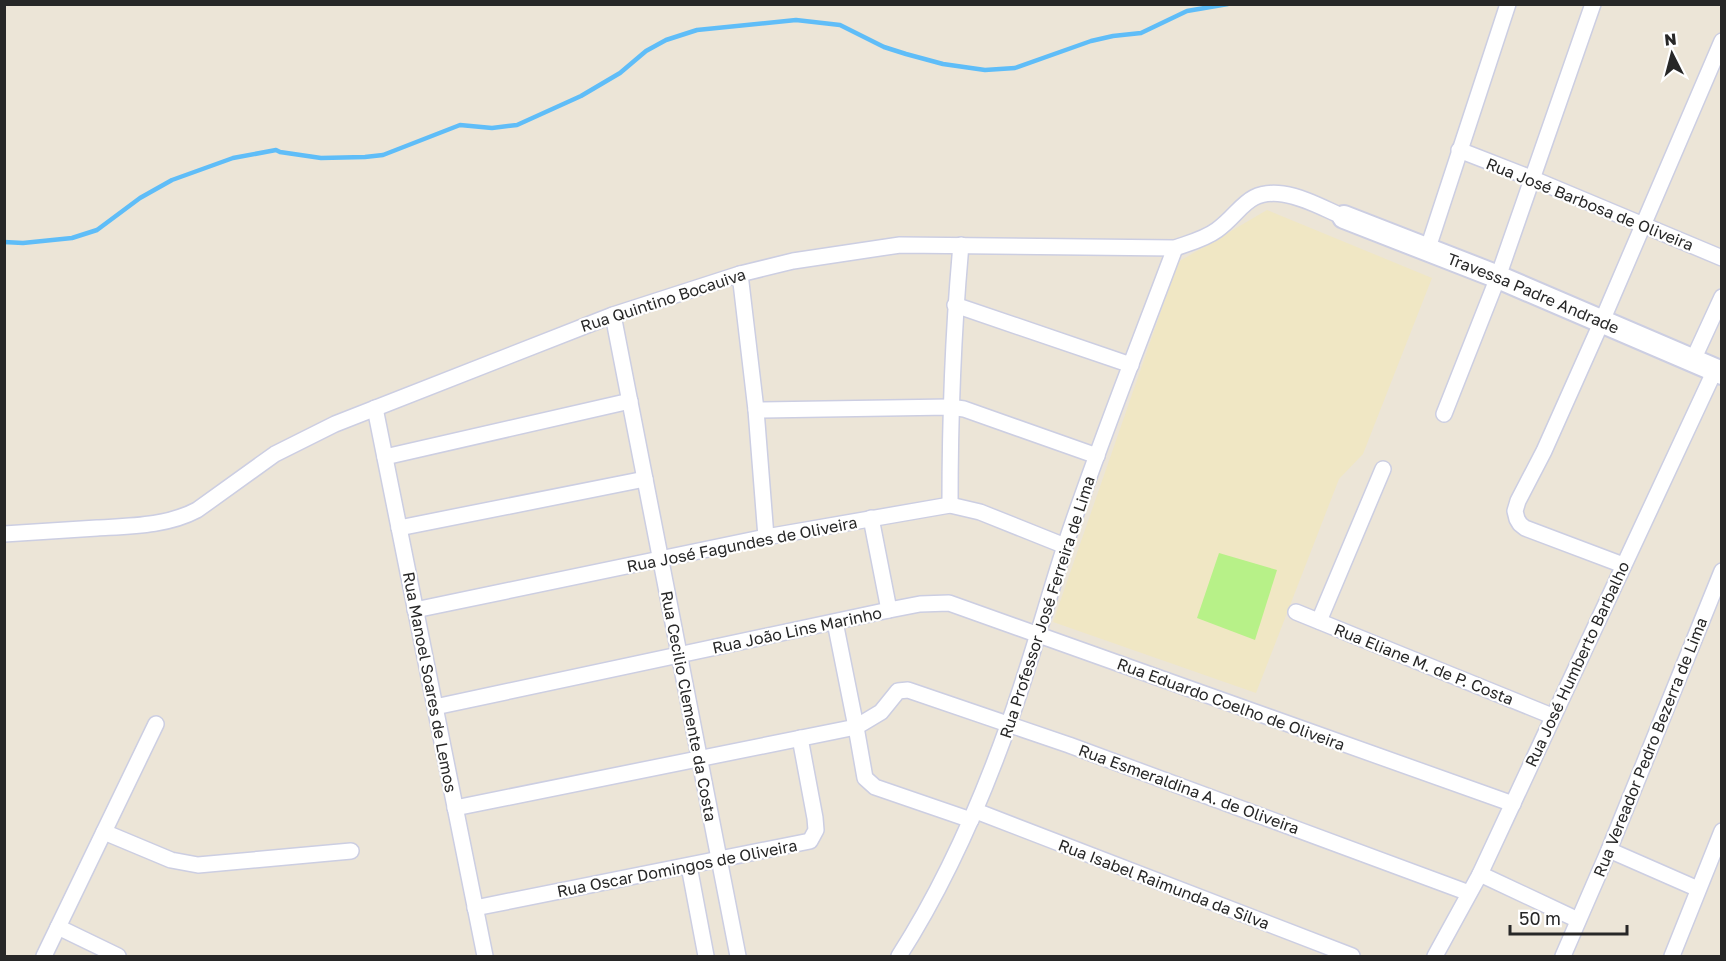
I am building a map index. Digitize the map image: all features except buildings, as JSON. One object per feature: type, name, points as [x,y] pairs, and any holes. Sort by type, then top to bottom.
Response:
[{"type":"street","points":[[1426,250],[1508,4]]},
{"type":"street","points":[[1444,414],[1498,277],[1593,4]]},
{"type":"street","points":[[1623,565],[1520,524],[1515,511],[1644,226],[1722,41]]},
{"type":"street","name":"Rua José Barbosa de Oliveira","points":[[1459,150],[1722,258]]},
{"type":"street","name":"Rua Quintino Bocauiva","points":[[4,534],[162,523],[183,518],[299,440],[613,315],[740,274],[793,261],[900,245],[1174,248],[1209,236],[1250,198],[1270,193],[1296,197],[1344,217]]},
{"type":"street","name":"Travessa Padre Andrade","points":[[1344,217],[1498,277],[1718,371]]},
{"type":"street","points":[[950,505],[950,406],[955,305],[961,245]]},
{"type":"street","name":"Rua Professor José Ferreira de Lima","points":[[899,957],[937,894],[973,815],[1009,724],[1065,546],[1174,248]]},
{"type":"street","points":[[740,274],[756,410],[766,537]]},
{"type":"street","points":[[1693,360],[1722,297]]},
{"type":"street","points":[[955,305],[1131,365]]},
{"type":"street","name":"Rua Cecilio Clemente da Costa","points":[[613,315],[738,957]]},
{"type":"street","name":"Rua José Humberto Barbalho","points":[[1435,957],[1480,874],[1623,565],[1718,371]]},
{"type":"street","points":[[384,457],[630,401]]},
{"type":"street","points":[[756,410],[950,406],[1097,456]]},
{"type":"street","name":"Rua Manoel Soares de Lemos","points":[[375,408],[485,957]]},
{"type":"street","points":[[1319,621],[1383,469]]},
{"type":"street","points":[[399,528],[645,479]]},
{"type":"street","name":"Rua José Fagundes de Oliveira","points":[[415,610],[766,537],[950,505],[980,512],[1065,546]]},
{"type":"street","points":[[871,518],[889,610]]},
{"type":"street","name":"Rua Vereador Pedro Bezerra de Lima","points":[[1563,957],[1722,571]]},
{"type":"street","name":"Rua João Lins Marinho","points":[[435,707],[889,610],[920,604],[949,603]]},
{"type":"street","name":"Rua Eduardo Coelho de Oliveira","points":[[949,603],[1513,804]]},
{"type":"street","name":"Rua Eliane M. de P. Costa","points":[[1296,612],[1552,716]]},
{"type":"street","name":"Rua Isabel Raimunda da Silva","points":[[835,622],[866,778],[875,787],[973,815],[1352,957]]},
{"type":"street","name":"Rua Esmeraldina A. de Oliveira","points":[[856,727],[881,712],[898,691],[908,690],[1009,724],[1469,893]]},
{"type":"street","points":[[44,957],[156,724]]},
{"type":"street","points":[[455,808],[856,727]]},
{"type":"street","name":"Rua Oscar Domingos de Oliveira","points":[[475,908],[810,841],[816,830],[815,818],[800,738]]},
{"type":"street","points":[[1672,957],[1722,831]]},
{"type":"street","points":[[104,832],[171,860],[198,865],[351,851]]},
{"type":"street","points":[[1609,850],[1698,889]]},
{"type":"street","points":[[689,866],[706,957]]},
{"type":"street","points":[[1480,874],[1578,920]]},
{"type":"street","points":[[58,927],[118,957]]},
{"type":"shaded area","points":[[1267,210],[1432,278],[1363,454],[1339,479],[1256,693],[1053,622],[1178,262]]},
{"type":"green space","points":[[1219,553],[1277,570],[1255,640],[1197,618]]},
{"type":"waterway","points":[[4,242],[23,243],[72,238],[97,230],[140,198],[172,180],[233,158],[276,150],[321,158],[383,155],[460,125],[492,128],[517,125],[581,96],[620,73],[646,51],[666,40],[697,30],[796,20],[840,25],[884,47],[906,54],[943,64],[985,70],[1015,68],[1091,41],[1141,33],[1187,11],[1228,4]]}]
